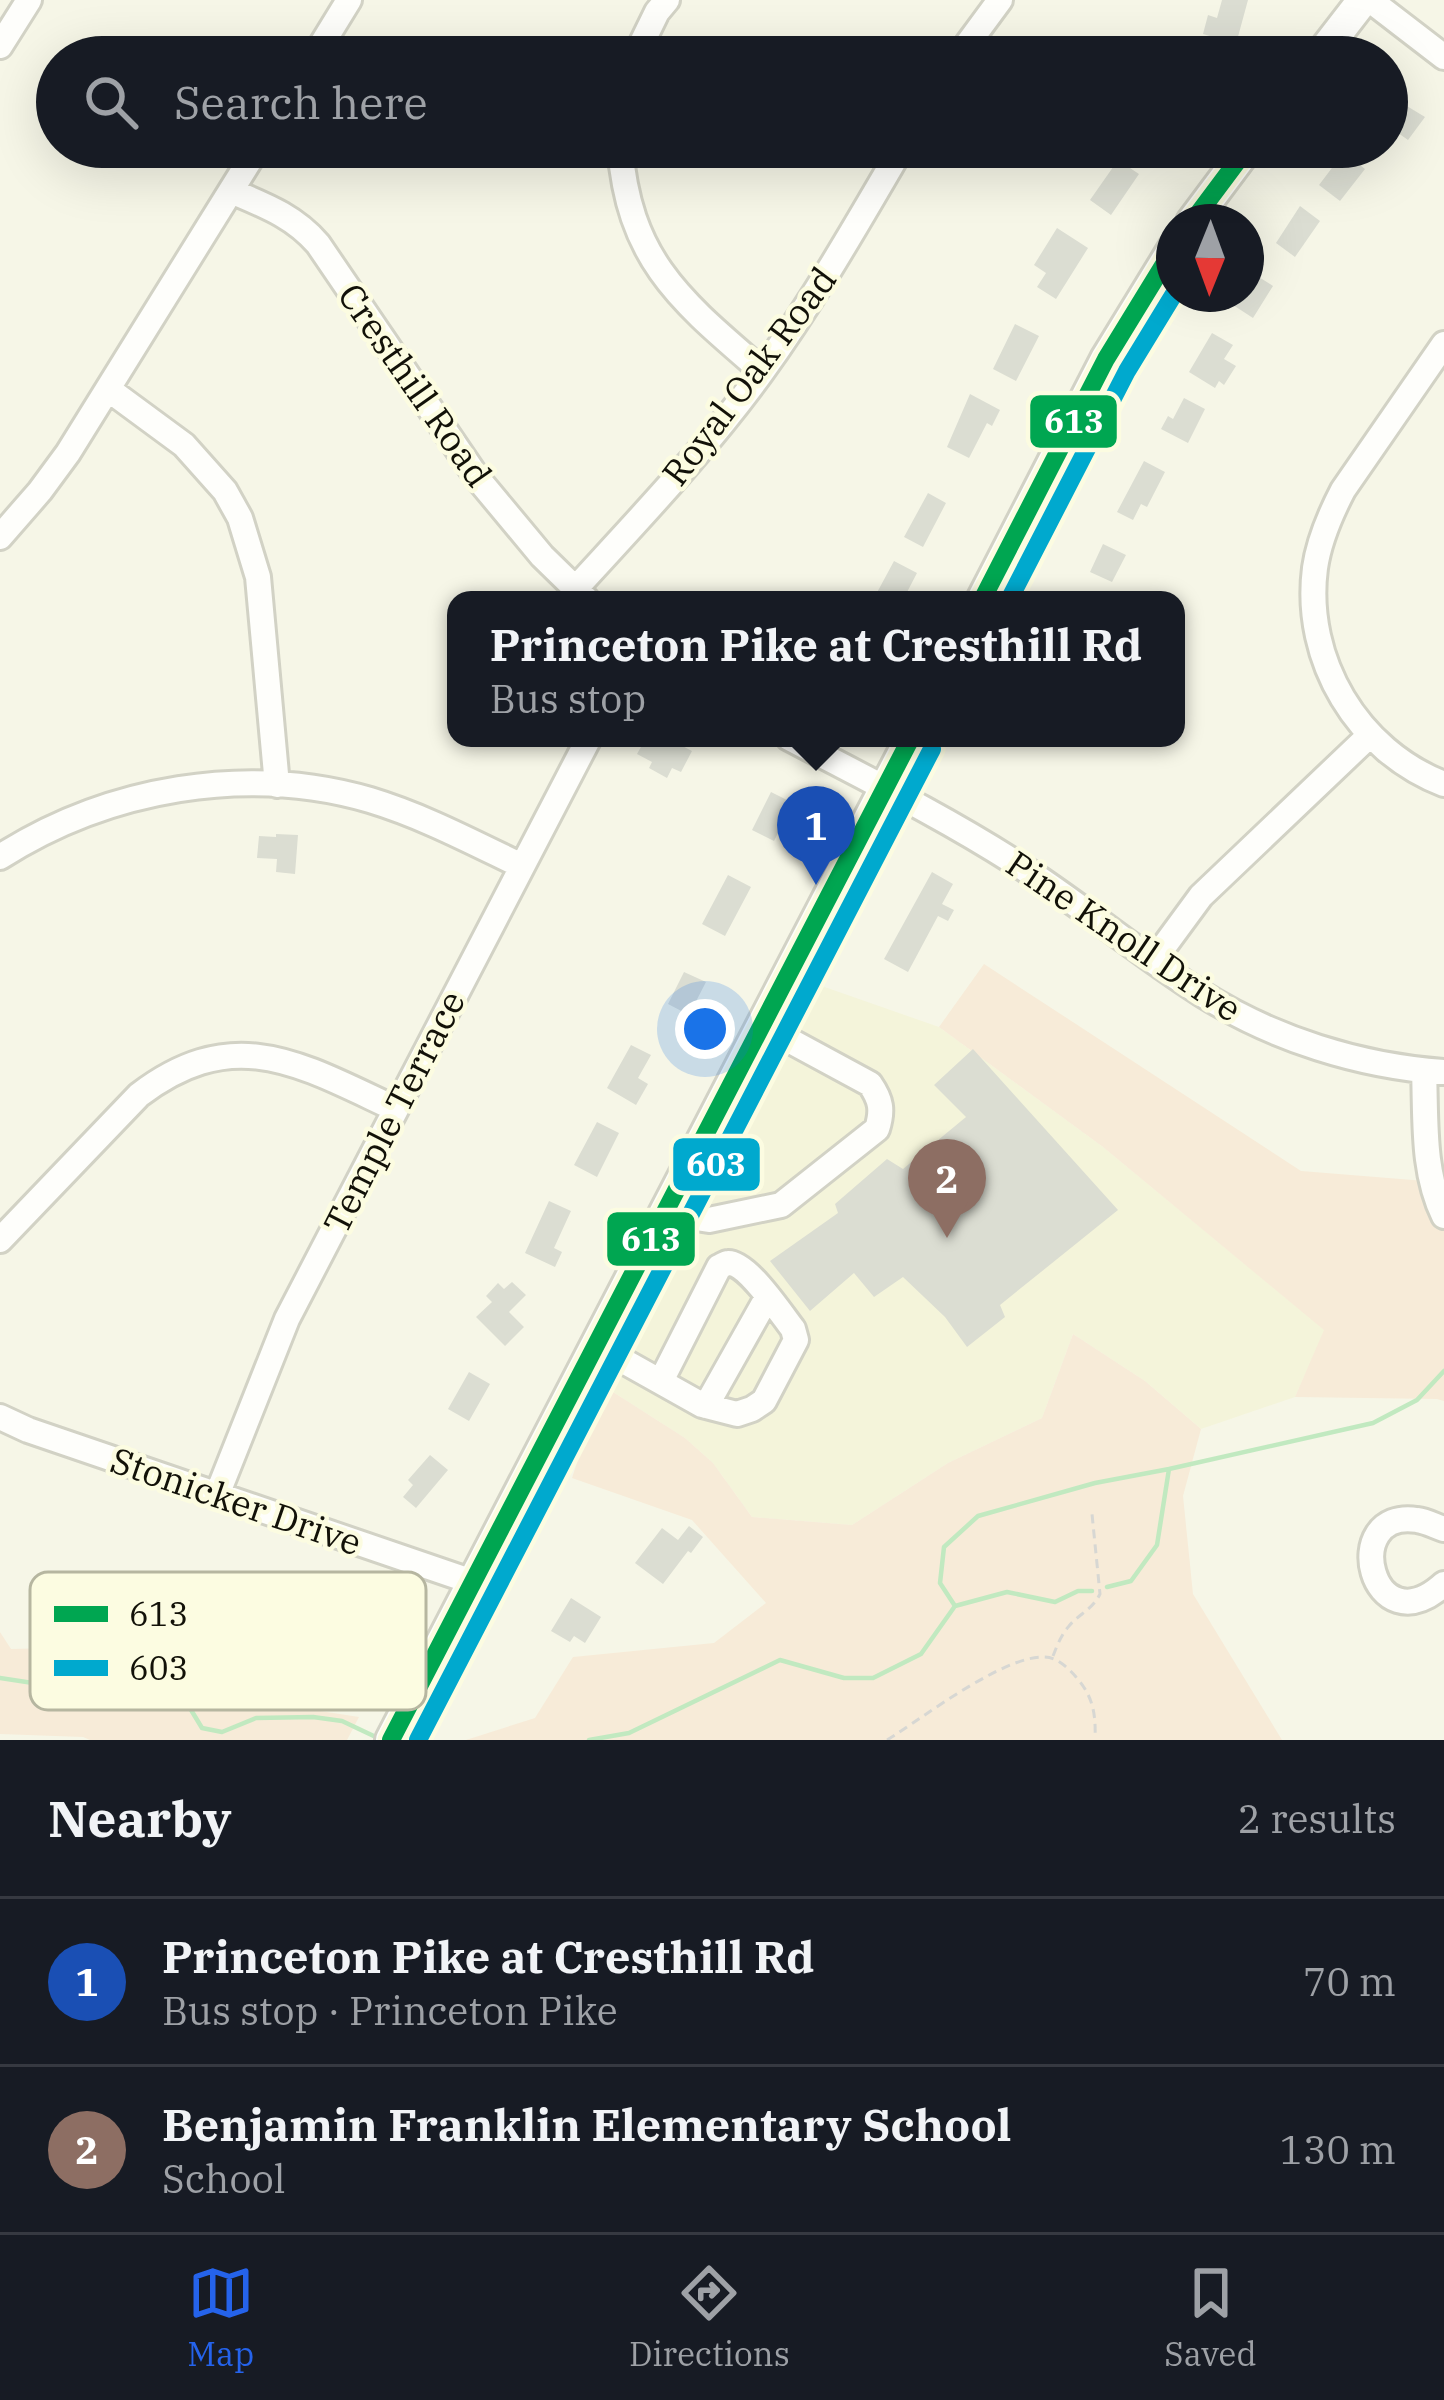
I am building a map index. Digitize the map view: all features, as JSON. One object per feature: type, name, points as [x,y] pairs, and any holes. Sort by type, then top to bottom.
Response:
[{"type":"main road","points":[[1336,36],[1366,0]]},
{"type":"main road","points":[[1205,204],[1232,168]]},
{"type":"main road","points":[[987,591],[1106,359],[1156,277]]},
{"type":"main road","points":[[426,1672],[906,747]]},
{"type":"main road","points":[[393,1737],[407,1710]]},
{"type":"street","points":[[0,46],[29,0]]},
{"type":"street","points":[[327,36],[349,0]]},
{"type":"street","points":[[646,36],[667,0]]},
{"type":"street","points":[[973,36],[1000,0]]},
{"type":"street","points":[[1366,0],[1444,57]]},
{"type":"street","points":[[0,537],[40,491],[245,168]]},
{"type":"street","points":[[621,168],[630,209],[656,266],[692,311],[762,371]]},
{"type":"street","name":"Royal Oak Road","points":[[584,591],[762,371],[835,262],[890,168]]},
{"type":"street","name":"Cresthill Road","points":[[231,191],[288,216],[318,244],[478,479],[577,591]]},
{"type":"street","points":[[1444,344],[1330,515],[1315,569],[1314,601],[1324,660],[1335,686],[1370,736],[1405,764],[1444,784]]},
{"type":"street","points":[[107,389],[195,456],[225,491],[240,518],[258,577],[277,784]]},
{"type":"street","points":[[1154,960],[1201,896],[1370,736]]},
{"type":"street","name":"Temple Terrace","points":[[217,1495],[287,1319],[584,747]]},
{"type":"street","points":[[806,747],[885,788]]},
{"type":"street","points":[[0,857],[62,823],[145,795],[192,787],[277,784],[367,799],[413,814],[522,866]]},
{"type":"street","name":"Pine Knoll Drive","points":[[885,788],[1017,864],[1203,994],[1278,1033],[1368,1061],[1434,1072]]},
{"type":"street","points":[[663,1213],[709,1220],[781,1205],[877,1129],[880,1098],[870,1084],[761,1025]]},
{"type":"street","points":[[0,1240],[139,1095],[159,1080],[202,1061],[249,1055],[277,1058],[396,1108]]},
{"type":"street","points":[[1434,1072],[1427,1163],[1444,1216]]},
{"type":"street","points":[[595,1345],[706,1406],[737,1414],[764,1400],[796,1340],[793,1329],[744,1270],[731,1262],[719,1267],[661,1381]]},
{"type":"street","points":[[706,1406],[768,1296]]},
{"type":"street","name":"Stonicker Drive","points":[[0,1417],[472,1582]]},
{"type":"street","points":[[1444,1529],[1418,1520],[1392,1524],[1374,1541],[1370,1555],[1375,1580],[1394,1598],[1419,1600],[1444,1584]]},
{"type":"path","points":[[1052,1658],[1067,1628],[1088,1612],[1100,1594],[1092,1514]]},
{"type":"path","points":[[887,1740],[1011,1663],[1036,1658],[1052,1658],[1070,1670],[1092,1701],[1095,1738]]},
{"type":"shaded area","points":[[984,964],[1301,1171],[1438,1182],[1444,1192],[1444,1401],[1295,1397],[1324,1330],[1103,1147],[939,1027]]},
{"type":"shaded area","points":[[816,984],[939,1027],[1103,1147],[1325,1330],[1295,1397],[1201,1429],[1145,1381],[1073,1334],[1042,1418],[948,1463],[852,1525],[752,1517],[713,1463],[685,1438],[602,1385]]},
{"type":"shaded area","points":[[1073,1334],[1145,1381],[1201,1429],[1183,1496],[1193,1594],[1282,1740],[466,1740],[535,1718],[573,1657],[714,1643],[766,1603],[692,1520],[572,1478],[602,1385],[685,1438],[713,1463],[752,1517],[852,1525],[948,1463],[1042,1418]]},
{"type":"shaded area","points":[[0,1632],[11,1649],[30,1649],[30,1710],[314,1710],[359,1717],[347,1740],[90,1740],[0,1734]]},
{"type":"building","points":[[1222,0],[1248,0],[1238,36],[1203,34],[1208,15],[1217,18]]},
{"type":"building","points":[[1408,107],[1425,117],[1408,140]]},
{"type":"building","points":[[1112,168],[1130,168],[1139,174],[1111,215],[1090,200]]},
{"type":"building","points":[[1332,168],[1365,169],[1340,201],[1319,185]]},
{"type":"building","points":[[1300,206],[1320,221],[1295,257],[1276,243]]},
{"type":"building","points":[[1057,228],[1088,248],[1056,299],[1037,287],[1046,273],[1034,265]]},
{"type":"building","points":[[1264,280],[1273,286],[1264,300]]},
{"type":"building","points":[[1015,324],[1039,336],[1016,381],[993,369]]},
{"type":"building","points":[[1212,333],[1233,345],[1224,359],[1236,366],[1224,385],[1219,381],[1215,388],[1189,372]]},
{"type":"building","points":[[970,394],[1000,410],[992,426],[987,423],[969,458],[947,447]]},
{"type":"building","points":[[1184,398],[1205,409],[1188,443],[1161,429],[1168,416],[1173,419]]},
{"type":"building","points":[[1144,461],[1165,472],[1147,507],[1141,504],[1133,520],[1117,512]]},
{"type":"building","points":[[928,493],[946,503],[923,547],[904,537]]},
{"type":"building","points":[[1103,544],[1126,555],[1112,582],[1090,572]]},
{"type":"building","points":[[894,561],[917,573],[908,591],[878,591]]},
{"type":"building","points":[[641,747],[692,751],[681,772],[672,768],[667,778],[637,754]]},
{"type":"building","points":[[771,792],[793,803],[774,841],[752,830]]},
{"type":"building","points":[[298,835],[295,874],[276,872],[277,859],[257,858],[259,836]]},
{"type":"building","points":[[932,872],[953,884],[942,904],[954,910],[948,921],[938,916],[908,972],[884,959]]},
{"type":"building","points":[[728,875],[751,887],[725,936],[702,924]]},
{"type":"building","points":[[684,972],[706,982],[689,1015],[668,1004]]},
{"type":"building","points":[[631,1045],[651,1055],[638,1078],[648,1084],[636,1105],[607,1088]]},
{"type":"building","points":[[973,1049],[1118,1210],[1000,1305],[1005,1317],[967,1347],[945,1317],[903,1277],[874,1297],[854,1273],[810,1311],[770,1261],[838,1213],[835,1204],[887,1159],[903,1169],[966,1117],[934,1085]]},
{"type":"building","points":[[597,1122],[619,1133],[597,1177],[574,1165]]},
{"type":"building","points":[[549,1201],[571,1211],[554,1248],[562,1252],[555,1267],[525,1253]]},
{"type":"building","points":[[512,1282],[526,1295],[509,1312],[524,1327],[505,1346],[476,1317],[492,1302],[486,1296],[498,1283],[504,1289]]},
{"type":"building","points":[[469,1372],[490,1384],[469,1421],[448,1409]]},
{"type":"building","points":[[430,1455],[448,1470],[416,1508],[403,1497],[413,1485],[408,1480]]},
{"type":"building","points":[[689,1526],[703,1537],[663,1584],[635,1563],[662,1528],[678,1540]]},
{"type":"building","points":[[571,1598],[601,1617],[585,1643],[574,1636],[570,1642],[551,1631]]},
{"type":"waterway","points":[[1107,1587],[1131,1581],[1157,1545],[1169,1469],[1373,1423],[1417,1400],[1444,1371]]},
{"type":"waterway","points":[[589,1740],[629,1733],[780,1660],[844,1678],[873,1678],[921,1654],[955,1606],[940,1583],[944,1547],[978,1516],[1095,1483],[1169,1469]]},
{"type":"waterway","points":[[955,1606],[1007,1592],[1055,1602],[1078,1591],[1092,1591]]},
{"type":"waterway","points":[[0,1678],[30,1683]]},
{"type":"waterway","points":[[191,1710],[202,1728],[222,1732],[256,1718],[313,1717],[342,1721],[378,1738]]},
{"type":"transit line","name":"613","points":[[1205,204],[1232,168]]},
{"type":"transit line","name":"613","points":[[987,591],[1106,359],[1156,277]]},
{"type":"transit line","name":"603","points":[[1014,591],[1127,371],[1163,312]]},
{"type":"transit line","name":"613","points":[[426,1673],[906,747]]},
{"type":"transit line","name":"603","points":[[418,1740],[932,749]]},
{"type":"transit line","name":"613","points":[[391,1740],[407,1710]]},
{"type":"place","name":"Princeton Pike at Cresthill Rd","points":[[816,885]]},
{"type":"place","name":"Benjamin Franklin Elementary School","points":[[947,1238]]}]
